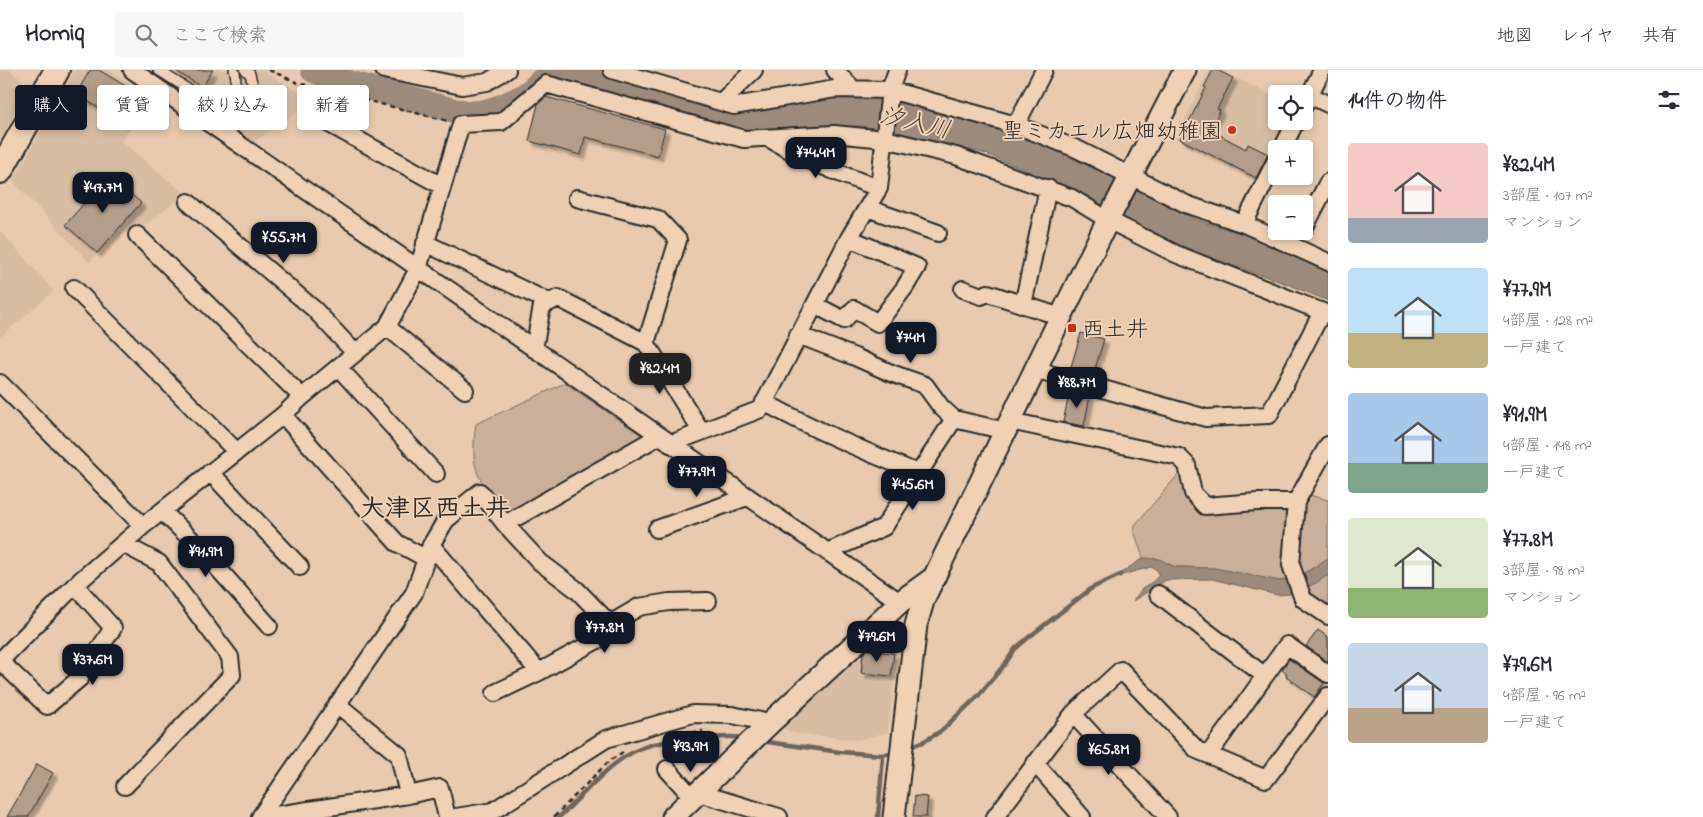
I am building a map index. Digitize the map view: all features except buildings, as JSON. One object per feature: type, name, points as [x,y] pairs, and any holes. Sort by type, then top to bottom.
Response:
[{"type":"main road","points":[[0,171],[57,70]]},
{"type":"street","points":[[132,70],[900,602]]},
{"type":"street","points":[[384,70],[462,86],[487,82],[507,70]]},
{"type":"street","points":[[612,70],[641,74],[734,106],[834,89],[890,90],[1016,124],[1077,149],[1186,204],[1244,224],[1328,262]]},
{"type":"street","points":[[721,102],[754,70]]},
{"type":"street","points":[[835,70],[853,89]]},
{"type":"street","points":[[505,524],[665,440],[701,431],[761,409],[849,238],[879,188],[890,90],[897,70]]},
{"type":"street","points":[[1016,124],[1044,70]]},
{"type":"street","points":[[894,817],[919,611],[932,579],[1108,220],[1185,70]]},
{"type":"street","points":[[1313,87],[1322,70]]},
{"type":"street","points":[[75,585],[112,628],[80,678],[47,706],[0,661],[75,585],[143,526],[283,415],[386,327],[418,269],[461,124],[501,122],[546,84],[744,138],[834,134],[885,139],[956,156],[1072,198],[1108,220],[1176,254],[1325,313],[1269,415],[1206,418],[1035,370]]},
{"type":"street","points":[[1313,101],[1328,104]]},
{"type":"street","points":[[339,130],[442,186]]},
{"type":"street","points":[[768,138],[786,149],[844,176],[879,188]]},
{"type":"street","points":[[1244,224],[1268,176]]},
{"type":"street","points":[[1313,211],[1328,182]]},
{"type":"street","points":[[1023,305],[1048,188]]},
{"type":"street","points":[[577,198],[658,219],[678,240],[646,343]]},
{"type":"street","points":[[188,202],[314,309],[355,353]]},
{"type":"street","points":[[867,208],[938,233]]},
{"type":"street","points":[[137,235],[302,397]]},
{"type":"street","points":[[815,305],[844,320],[854,309],[878,323],[905,288],[917,267],[849,238]]},
{"type":"street","points":[[1294,248],[1298,240]]},
{"type":"street","points":[[425,244],[550,302]]},
{"type":"street","points":[[74,288],[236,451]]},
{"type":"street","points":[[962,289],[981,296],[988,294],[1061,317]]},
{"type":"street","points":[[534,349],[542,306],[558,298],[646,343],[701,431]]},
{"type":"street","points":[[386,327],[465,390]]},
{"type":"street","points":[[798,335],[925,385],[941,407],[954,419],[1008,426],[1183,461],[1193,494],[1205,506],[1257,502],[1296,502]]},
{"type":"street","points":[[338,367],[436,474]]},
{"type":"street","points":[[0,383],[143,526]]},
{"type":"street","points":[[764,402],[795,420],[862,451],[920,474]]},
{"type":"street","points":[[283,415],[397,543],[429,552],[539,672]]},
{"type":"street","points":[[826,552],[884,527],[954,419]]},
{"type":"street","points":[[1328,446],[1296,502],[1291,565],[1303,599],[1328,616]]},
{"type":"street","points":[[210,472],[300,567]]},
{"type":"street","points":[[261,817],[414,593],[429,552],[446,520],[480,492],[505,524],[540,562],[577,590],[610,624]]},
{"type":"street","points":[[657,529],[747,497]]},
{"type":"street","points":[[163,512],[198,546],[269,626]]},
{"type":"street","points":[[123,544],[159,563],[230,657],[232,675],[125,786]]},
{"type":"street","points":[[673,817],[770,723],[900,602],[932,579]]},
{"type":"street","points":[[1158,594],[1172,613],[1265,676]]},
{"type":"street","points":[[495,693],[539,672],[599,639],[610,624],[640,607],[669,602],[708,601]]},
{"type":"street","points":[[1209,754],[1287,645],[1328,674]]},
{"type":"street","points":[[995,817],[1073,714],[1121,670],[1197,750],[1266,779],[1328,696]]},
{"type":"street","points":[[338,704],[399,755],[408,795]]},
{"type":"street","points":[[456,817],[493,811],[606,739],[693,714],[732,715],[770,723]]},
{"type":"street","points":[[1073,714],[1168,817]]},
{"type":"street","points":[[1035,763],[1082,817]]},
{"type":"street","points":[[667,769],[696,795],[779,817]]},
{"type":"street","points":[[261,817],[408,795],[440,788],[447,817]]},
{"type":"lane","points":[[158,70],[182,85]]},
{"type":"lane","points":[[234,70],[236,85]]},
{"type":"lane","points":[[245,70],[250,74],[253,85]]},
{"type":"path","points":[[268,70],[298,84],[461,124]]},
{"type":"path","points":[[677,735],[711,729]]},
{"type":"path","points":[[554,817],[608,762],[628,749]]},
{"type":"shaded area","points":[[0,70],[10,70],[27,85],[15,85],[15,114],[0,139]]},
{"type":"shaded area","points":[[75,70],[110,70],[133,85],[97,85],[97,130],[130,130],[121,141],[185,194],[148,223],[123,233],[89,262],[13,181],[41,130],[87,130],[87,85],[67,85]]},
{"type":"shaded area","points":[[143,70],[262,70],[287,85],[179,85],[179,95],[169,88],[169,85],[165,85]]},
{"type":"shaded area","name":"聖ミカエル広畑幼稚園","points":[[1210,70],[1220,70],[1268,94],[1268,130],[1283,130],[1278,140],[1268,140],[1268,160],[1258,180],[1175,138]]},
{"type":"shaded area","points":[[287,85],[297,91],[297,112],[287,119]]},
{"type":"shaded area","points":[[231,130],[271,130],[251,144]]},
{"type":"shaded area","points":[[0,231],[54,291],[0,337]]},
{"type":"shaded area","points":[[565,383],[644,437],[507,514],[489,492],[478,474],[474,453],[476,424]]},
{"type":"shaded area","points":[[1183,469],[1202,510],[1286,508],[1290,513],[1286,580],[1257,578],[1214,568],[1175,567],[1159,559],[1143,558],[1134,531],[1135,525]]},
{"type":"shaded area","points":[[1306,494],[1328,500],[1328,558],[1303,574],[1296,557]]},
{"type":"shaded area","points":[[1328,575],[1328,607],[1312,596],[1308,587]]},
{"type":"shaded area","points":[[901,614],[888,732],[857,740],[793,733],[782,727]]},
{"type":"water","points":[[683,96],[739,111],[841,96],[900,100],[1020,135],[1100,171],[1194,219],[1246,235],[1328,269],[1328,301],[1290,285],[1173,245],[1135,226],[1088,196],[986,154],[904,134],[861,126],[790,130],[740,126]]},
{"type":"water","points":[[1143,558],[1159,559],[1175,567],[1214,568],[1280,581],[1303,574],[1328,558],[1328,575],[1316,583],[1290,594],[1277,595],[1212,579],[1166,580],[1133,601],[1142,589],[1155,580],[1159,574],[1157,570],[1151,567],[1115,577]]},
{"type":"waterway","name":"汐入川","points":[[313,70],[332,78],[456,111],[472,113],[486,111],[509,103],[528,93],[551,74],[572,71],[722,118],[760,121]]},
{"type":"waterway","points":[[908,747],[923,742],[941,731],[978,696],[1015,649],[1029,637],[1092,588],[1120,575]]},
{"type":"waterway","points":[[559,817],[608,769],[642,748],[675,741],[726,737],[745,738]]},
{"type":"waterway","points":[[760,741],[840,752],[883,755],[896,751]]},
{"type":"waterway","points":[[878,817],[883,755]]},
{"type":"place","name":"聖ミカエル広畑幼稚園","points":[[1232,130]]},
{"type":"place","name":"西土井","points":[[1072,328]]},
{"type":"district","name":"大津区西土井","points":[[435,507]]}]
